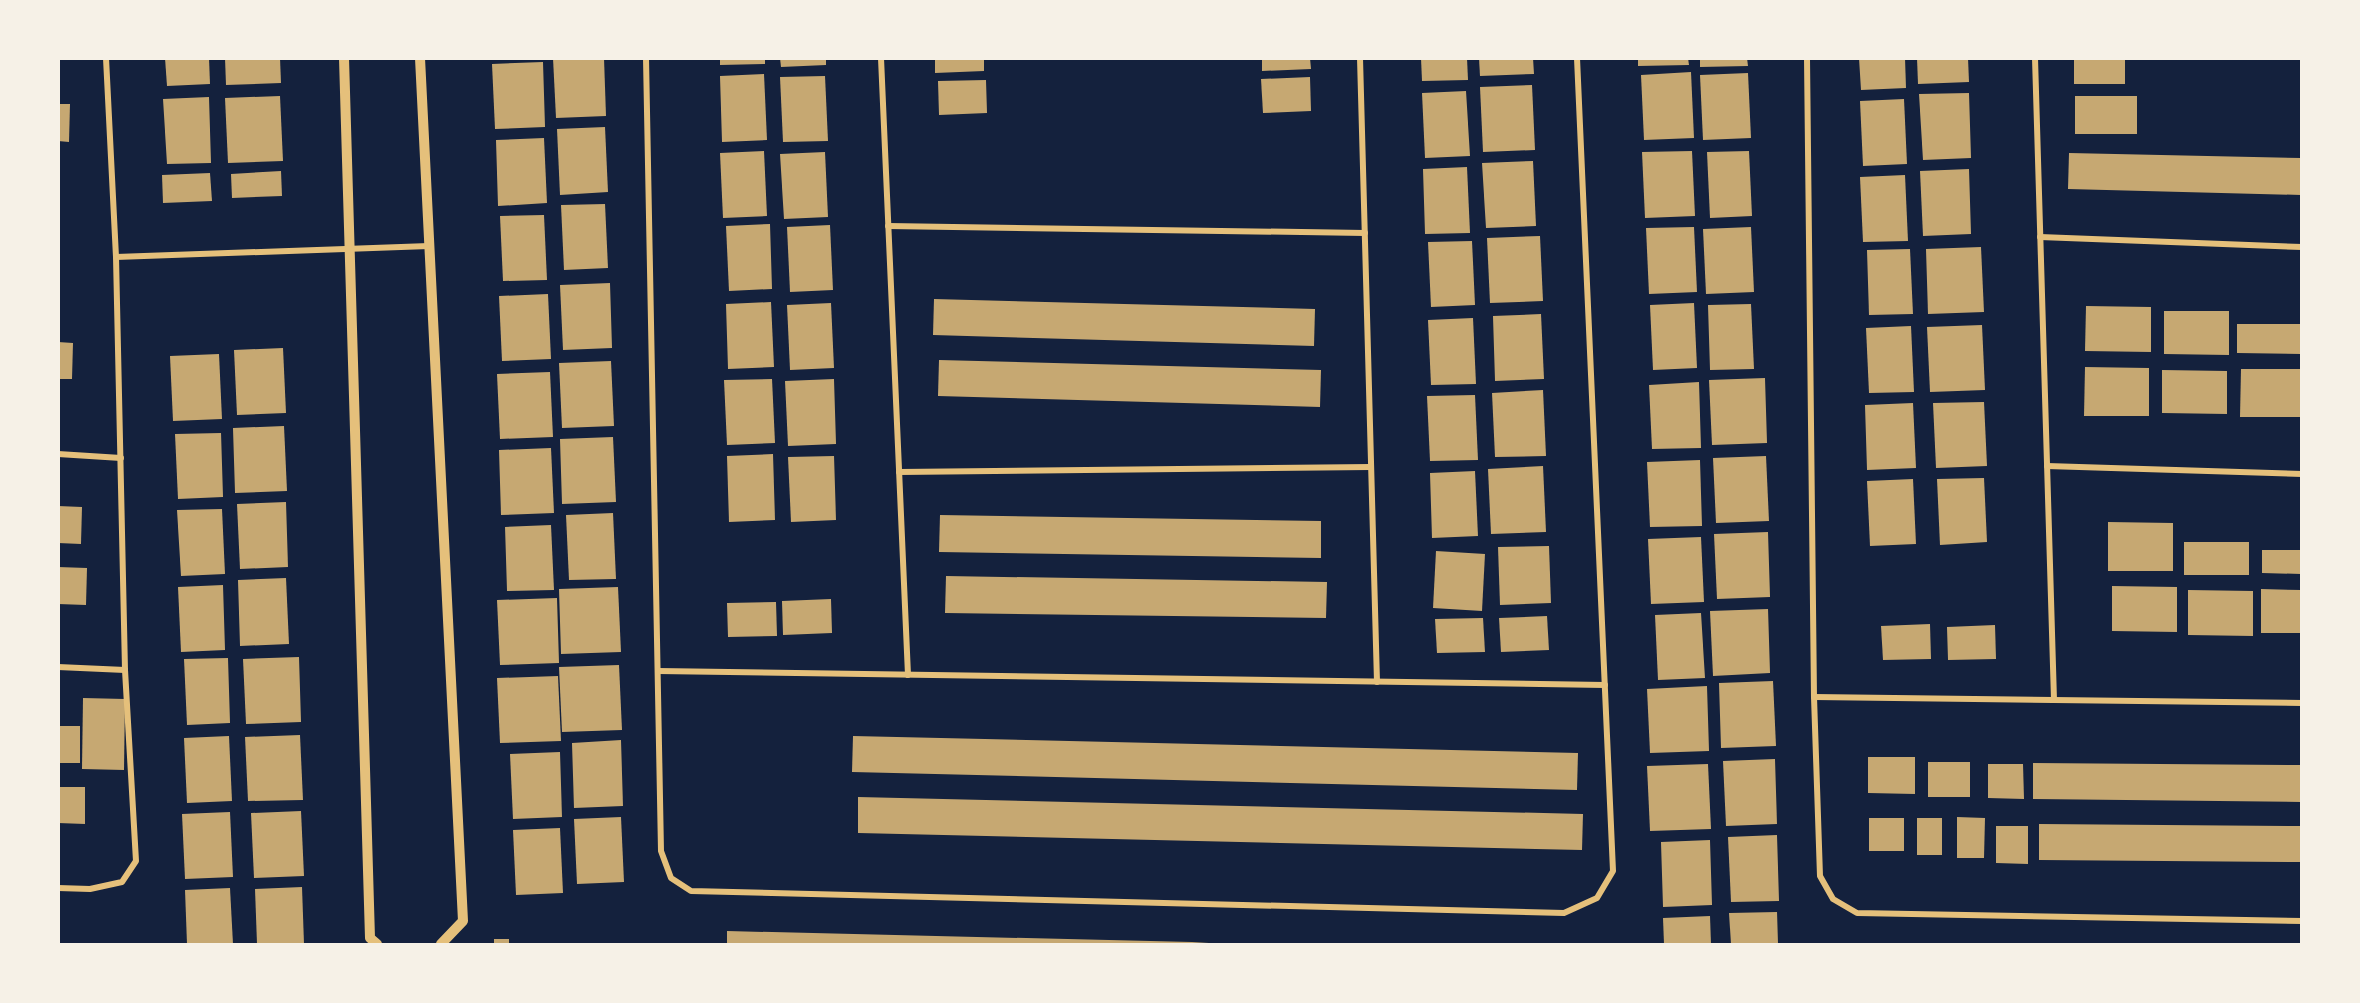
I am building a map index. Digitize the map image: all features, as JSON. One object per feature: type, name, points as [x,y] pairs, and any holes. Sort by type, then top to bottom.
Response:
[{"type":"street","points":[[58,888],[90,889],[122,882],[136,861],[125,670],[116,257],[106,58]]},
{"type":"street","points":[[344,58],[370,938],[377,945]]},
{"type":"street","points":[[420,58],[463,921],[441,945]]},
{"type":"street","points":[[646,58],[661,851],[671,878],[691,891],[1564,913],[1597,898],[1613,870],[1576,58]]},
{"type":"street","points":[[881,58],[908,675]]},
{"type":"street","points":[[1360,58],[1377,682]]},
{"type":"street","points":[[1807,58],[1814,697],[1820,876],[1833,898],[1857,913],[2301,921]]},
{"type":"street","points":[[2035,58],[2054,700]]},
{"type":"street","points":[[888,226],[1365,233]]},
{"type":"street","points":[[2040,237],[2301,247]]},
{"type":"street","points":[[116,257],[429,246]]},
{"type":"street","points":[[58,454],[121,458]]},
{"type":"street","points":[[2048,466],[2301,474]]},
{"type":"street","points":[[899,472],[1371,467]]},
{"type":"street","points":[[58,667],[125,670]]},
{"type":"street","points":[[658,671],[1605,685]]},
{"type":"street","points":[[1814,697],[2301,703]]},
{"type":"building","points":[[165,58],[209,58],[210,84],[167,86]]},
{"type":"building","points":[[225,58],[280,58],[281,83],[226,85]]},
{"type":"building","points":[[553,58],[604,58],[606,116],[556,118]]},
{"type":"building","points":[[720,58],[765,58],[765,64],[720,65]]},
{"type":"building","points":[[780,58],[826,58],[826,65],[781,67]]},
{"type":"building","points":[[935,58],[984,58],[984,71],[935,73]]},
{"type":"building","points":[[1262,58],[1310,58],[1311,69],[1262,71]]},
{"type":"building","points":[[1421,58],[1467,58],[1468,80],[1422,81]]},
{"type":"building","points":[[1479,58],[1533,58],[1534,74],[1480,76]]},
{"type":"building","points":[[1638,58],[1688,58],[1689,65],[1638,66]]},
{"type":"building","points":[[1700,58],[1747,58],[1748,66],[1700,67]]},
{"type":"building","points":[[1859,58],[1905,58],[1906,88],[1861,90]]},
{"type":"building","points":[[1917,58],[1968,58],[1969,82],[1918,84]]},
{"type":"building","points":[[2074,58],[2125,58],[2125,84],[2074,84]]},
{"type":"building","points":[[543,62],[545,127],[495,129],[492,64]]},
{"type":"building","points":[[1691,72],[1694,138],[1644,140],[1641,75]]},
{"type":"building","points":[[1748,73],[1751,138],[1703,140],[1700,75]]},
{"type":"building","points":[[764,74],[767,140],[722,142],[720,76]]},
{"type":"building","points":[[825,76],[828,141],[783,142],[780,77]]},
{"type":"building","points":[[1310,77],[1311,111],[1263,113],[1261,79]]},
{"type":"building","points":[[986,80],[987,113],[939,115],[938,81]]},
{"type":"building","points":[[1532,85],[1535,150],[1483,152],[1480,87]]},
{"type":"building","points":[[1466,91],[1470,156],[1425,158],[1422,93]]},
{"type":"building","points":[[1969,93],[1971,158],[1923,160],[1919,94]]},
{"type":"building","points":[[280,96],[283,161],[228,163],[225,98]]},
{"type":"building","points":[[2075,96],[2137,96],[2137,134],[2075,134]]},
{"type":"building","points":[[209,97],[211,163],[167,164],[163,99]]},
{"type":"building","points":[[1904,99],[1907,164],[1863,166],[1860,101]]},
{"type":"building","points":[[58,104],[70,104],[69,142],[58,141]]},
{"type":"building","points":[[605,127],[608,192],[560,195],[557,129]]},
{"type":"building","points":[[544,138],[547,203],[498,206],[496,140]]},
{"type":"building","points":[[764,151],[767,216],[723,218],[720,153]]},
{"type":"building","points":[[1692,151],[1695,216],[1645,218],[1642,152]]},
{"type":"building","points":[[1749,151],[1752,216],[1710,218],[1707,152]]},
{"type":"building","points":[[825,152],[828,217],[784,219],[780,154]]},
{"type":"building","points":[[2069,153],[2301,158],[2301,195],[2068,189]]},
{"type":"building","points":[[1533,161],[1536,226],[1486,228],[1482,163]]},
{"type":"building","points":[[1467,167],[1470,233],[1425,234],[1423,169]]},
{"type":"building","points":[[1969,169],[1971,234],[1923,236],[1920,171]]},
{"type":"building","points":[[281,171],[282,196],[232,198],[231,174]]},
{"type":"building","points":[[210,173],[212,201],[163,203],[162,175]]},
{"type":"building","points":[[1905,175],[1908,241],[1863,242],[1860,177]]},
{"type":"building","points":[[605,204],[608,268],[564,270],[561,205]]},
{"type":"building","points":[[544,215],[547,280],[503,281],[500,216]]},
{"type":"building","points":[[770,224],[772,289],[729,291],[726,226]]},
{"type":"building","points":[[830,225],[833,290],[790,292],[787,227]]},
{"type":"building","points":[[1694,227],[1697,292],[1649,294],[1646,228]]},
{"type":"building","points":[[1751,227],[1754,292],[1706,294],[1703,229]]},
{"type":"building","points":[[1540,236],[1543,301],[1490,303],[1487,238]]},
{"type":"building","points":[[1472,241],[1475,305],[1431,307],[1428,242]]},
{"type":"building","points":[[1981,247],[1984,312],[1928,314],[1926,249]]},
{"type":"building","points":[[1910,249],[1913,314],[1869,315],[1867,250]]},
{"type":"building","points":[[610,283],[612,348],[563,350],[560,285]]},
{"type":"building","points":[[548,294],[551,359],[502,361],[499,296]]},
{"type":"building","points":[[934,299],[1315,309],[1314,346],[933,335]]},
{"type":"building","points":[[771,302],[774,367],[728,369],[726,304]]},
{"type":"building","points":[[831,303],[834,368],[790,370],[787,305]]},
{"type":"building","points":[[1694,303],[1697,368],[1653,370],[1650,305]]},
{"type":"building","points":[[1751,304],[1754,369],[1710,370],[1708,305]]},
{"type":"building","points":[[2086,306],[2151,307],[2151,352],[2085,351]]},
{"type":"building","points":[[2164,311],[2229,311],[2229,355],[2164,354]]},
{"type":"building","points":[[1541,314],[1544,379],[1495,381],[1493,316]]},
{"type":"building","points":[[1473,318],[1476,384],[1431,385],[1428,320]]},
{"type":"building","points":[[2237,324],[2301,324],[2301,354],[2237,353]]},
{"type":"building","points":[[1982,325],[1985,390],[1930,392],[1927,327]]},
{"type":"building","points":[[1911,326],[1914,392],[1869,393],[1866,328]]},
{"type":"building","points":[[58,342],[73,343],[72,379],[58,379]]},
{"type":"building","points":[[283,348],[286,413],[237,415],[234,350]]},
{"type":"building","points":[[219,354],[222,419],[173,421],[170,356]]},
{"type":"building","points":[[939,360],[1321,370],[1320,407],[938,396]]},
{"type":"building","points":[[611,361],[614,426],[562,428],[559,363]]},
{"type":"building","points":[[2085,367],[2149,368],[2149,416],[2084,416]]},
{"type":"building","points":[[2241,369],[2301,369],[2301,417],[2240,417]]},
{"type":"building","points":[[2162,370],[2227,371],[2227,414],[2162,413]]},
{"type":"building","points":[[550,372],[553,437],[500,439],[497,374]]},
{"type":"building","points":[[1765,378],[1767,443],[1712,445],[1709,380]]},
{"type":"building","points":[[772,379],[775,443],[727,445],[724,380]]},
{"type":"building","points":[[834,379],[836,444],[788,446],[785,381]]},
{"type":"building","points":[[1699,382],[1701,448],[1652,449],[1649,385]]},
{"type":"building","points":[[1543,390],[1546,456],[1495,457],[1492,393]]},
{"type":"building","points":[[1475,395],[1478,460],[1430,461],[1427,396]]},
{"type":"building","points":[[1984,402],[1987,466],[1936,468],[1933,403]]},
{"type":"building","points":[[1913,403],[1916,468],[1867,470],[1865,405]]},
{"type":"building","points":[[284,426],[287,491],[235,493],[233,428]]},
{"type":"building","points":[[221,433],[223,497],[178,499],[175,434]]},
{"type":"building","points":[[613,437],[616,502],[562,504],[560,439]]},
{"type":"building","points":[[551,448],[554,513],[501,515],[499,450]]},
{"type":"building","points":[[773,454],[775,520],[729,522],[727,456]]},
{"type":"building","points":[[834,456],[836,520],[791,522],[788,457]]},
{"type":"building","points":[[1766,456],[1769,521],[1716,523],[1713,458]]},
{"type":"building","points":[[1700,460],[1702,526],[1650,527],[1647,462]]},
{"type":"building","points":[[1543,466],[1546,532],[1491,534],[1488,469]]},
{"type":"building","points":[[1475,471],[1478,536],[1432,538],[1430,473]]},
{"type":"building","points":[[1984,478],[1987,542],[1940,545],[1937,479]]},
{"type":"building","points":[[1913,479],[1916,544],[1870,546],[1867,481]]},
{"type":"building","points":[[286,502],[288,567],[240,569],[237,504]]},
{"type":"building","points":[[58,506],[82,507],[81,544],[58,543]]},
{"type":"building","points":[[222,509],[225,574],[181,576],[177,510]]},
{"type":"building","points":[[613,513],[616,579],[569,580],[566,515]]},
{"type":"building","points":[[940,515],[1321,521],[1321,558],[939,552]]},
{"type":"building","points":[[2108,522],[2173,523],[2173,571],[2108,571]]},
{"type":"building","points":[[551,525],[554,590],[507,591],[505,527]]},
{"type":"building","points":[[1768,532],[1770,597],[1717,599],[1714,534]]},
{"type":"building","points":[[1701,537],[1704,602],[1651,604],[1648,539]]},
{"type":"building","points":[[2184,542],[2249,542],[2249,575],[2184,575]]},
{"type":"building","points":[[1549,546],[1551,603],[1500,605],[1498,547]]},
{"type":"building","points":[[2262,550],[2301,550],[2301,574],[2262,573]]},
{"type":"building","points":[[1436,551],[1485,554],[1482,611],[1433,608]]},
{"type":"building","points":[[58,567],[87,568],[86,605],[58,604]]},
{"type":"building","points":[[946,576],[1327,582],[1326,618],[945,613]]},
{"type":"building","points":[[286,578],[289,644],[240,646],[238,580]]},
{"type":"building","points":[[223,585],[225,650],[181,652],[178,587]]},
{"type":"building","points":[[2112,586],[2177,587],[2177,632],[2112,631]]},
{"type":"building","points":[[618,587],[621,652],[561,654],[559,589]]},
{"type":"building","points":[[2261,589],[2301,590],[2301,633],[2261,633]]},
{"type":"building","points":[[2188,590],[2253,591],[2253,636],[2188,635]]},
{"type":"building","points":[[557,598],[559,663],[500,665],[497,600]]},
{"type":"building","points":[[831,599],[832,633],[783,635],[782,601]]},
{"type":"building","points":[[776,602],[777,636],[728,637],[727,603]]},
{"type":"building","points":[[1768,609],[1770,673],[1713,676],[1710,611]]},
{"type":"building","points":[[1701,613],[1705,678],[1658,680],[1655,615]]},
{"type":"building","points":[[1547,616],[1549,650],[1501,652],[1499,618]]},
{"type":"building","points":[[1483,618],[1485,652],[1437,653],[1435,619]]},
{"type":"building","points":[[1930,624],[1931,659],[1883,660],[1881,626]]},
{"type":"building","points":[[1995,625],[1996,659],[1948,660],[1947,627]]},
{"type":"building","points":[[299,657],[301,722],[246,724],[243,659]]},
{"type":"building","points":[[228,658],[230,723],[187,725],[184,659]]},
{"type":"building","points":[[619,665],[622,730],[562,732],[559,667]]},
{"type":"building","points":[[558,676],[561,741],[500,743],[497,678]]},
{"type":"building","points":[[1773,681],[1776,746],[1721,748],[1719,683]]},
{"type":"building","points":[[1707,686],[1709,751],[1650,753],[1647,689]]},
{"type":"building","points":[[83,698],[125,699],[124,770],[82,769]]},
{"type":"building","points":[[58,726],[80,726],[80,763],[58,763]]},
{"type":"building","points":[[300,735],[303,800],[248,801],[245,737]]},
{"type":"building","points":[[229,736],[232,801],[187,803],[184,738]]},
{"type":"building","points":[[853,736],[1578,753],[1577,790],[852,772]]},
{"type":"building","points":[[621,740],[623,806],[574,808],[572,743]]},
{"type":"building","points":[[560,752],[562,817],[513,819],[510,754]]},
{"type":"building","points":[[1868,757],[1915,757],[1915,794],[1868,793]]},
{"type":"building","points":[[1775,759],[1777,824],[1726,826],[1723,761]]},
{"type":"building","points":[[1928,762],[1970,762],[1970,797],[1928,797]]},
{"type":"building","points":[[2033,763],[2301,765],[2301,802],[2033,799]]},
{"type":"building","points":[[1708,764],[1711,829],[1650,831],[1647,766]]},
{"type":"building","points":[[1988,764],[2023,764],[2024,799],[1988,798]]},
{"type":"building","points":[[58,787],[85,787],[85,824],[58,823]]},
{"type":"building","points":[[858,797],[1583,814],[1582,850],[858,833]]},
{"type":"building","points":[[301,811],[304,876],[254,878],[251,813]]},
{"type":"building","points":[[230,812],[233,877],[185,879],[182,814]]},
{"type":"building","points":[[621,817],[624,882],[577,884],[574,819]]},
{"type":"building","points":[[1957,817],[1985,818],[1984,858],[1957,858]]},
{"type":"building","points":[[1869,818],[1904,818],[1904,851],[1869,851]]},
{"type":"building","points":[[1917,818],[1942,818],[1942,855],[1917,855]]},
{"type":"building","points":[[2039,824],[2301,826],[2301,862],[2039,860]]},
{"type":"building","points":[[1996,826],[2028,826],[2028,864],[1996,863]]},
{"type":"building","points":[[560,828],[563,893],[516,895],[513,830]]},
{"type":"building","points":[[1777,835],[1779,901],[1731,902],[1728,837]]},
{"type":"building","points":[[1710,840],[1712,905],[1663,907],[1661,842]]},
{"type":"building","points":[[302,887],[304,944],[257,944],[255,889]]},
{"type":"building","points":[[230,888],[233,944],[187,944],[185,890]]},
{"type":"building","points":[[1777,912],[1778,944],[1731,944],[1729,913]]},
{"type":"building","points":[[1710,916],[1711,944],[1664,944],[1663,918]]},
{"type":"building","points":[[727,931],[1192,942],[1209,944],[727,944]]},
{"type":"building","points":[[494,939],[509,939],[509,944],[494,944]]}]
